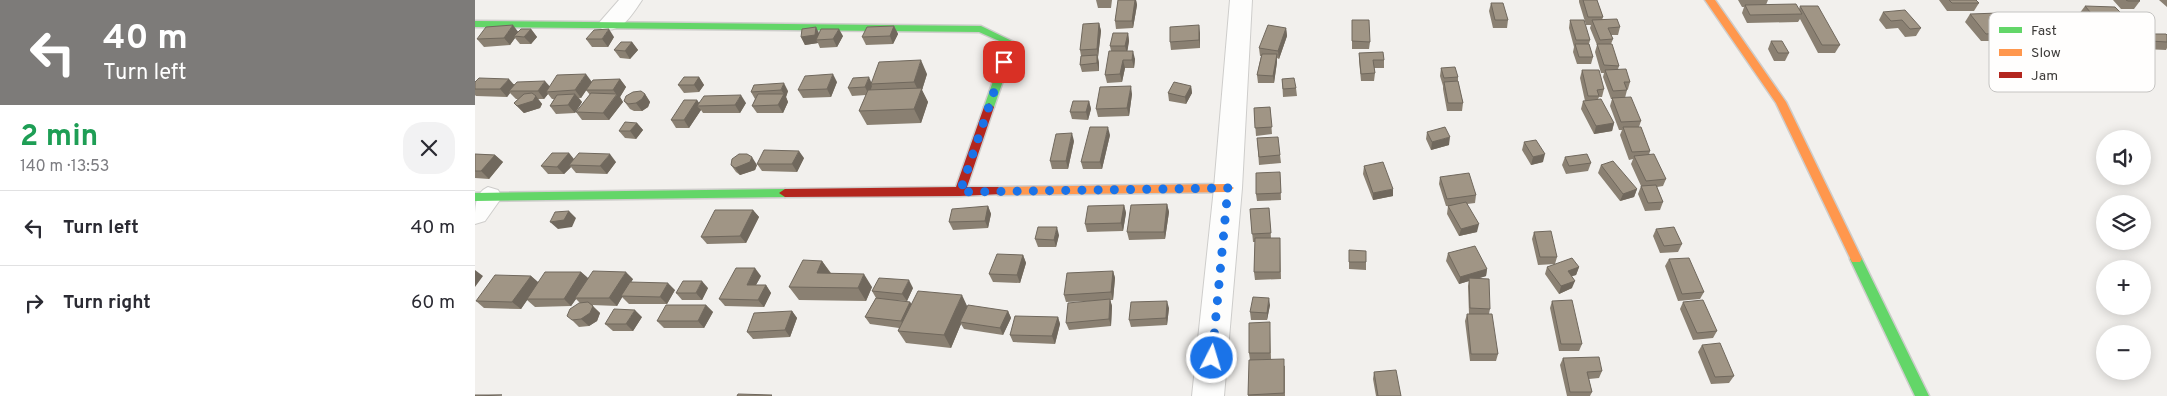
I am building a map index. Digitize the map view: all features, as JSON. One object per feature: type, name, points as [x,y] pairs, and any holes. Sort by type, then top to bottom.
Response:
[{"type":"street","points":[[610,24],[631,0]]},
{"type":"street","points":[[1208,396],[1228,188],[1241,0]]},
{"type":"street","points":[[1711,0],[1781,102],[1922,396]]},
{"type":"street","points":[[475,24],[981,29],[1011,43],[960,192]]},
{"type":"street","points":[[479,203],[1228,188]]},
{"type":"building","points":[[1118,0],[1135,0],[1132,21],[1115,21]]},
{"type":"building","points":[[1583,0],[1597,0],[1603,17],[1588,17]]},
{"type":"building","points":[[1949,0],[1976,0],[1979,3],[1952,3]]},
{"type":"building","points":[[1491,3],[1503,3],[1508,20],[1495,20]]},
{"type":"building","points":[[1796,4],[1802,14],[1750,15],[1745,5]]},
{"type":"building","points":[[1800,6],[1818,6],[1840,45],[1822,45]]},
{"type":"building","points":[[2085,6],[2115,7],[2120,12],[2090,12]]},
{"type":"building","points":[[1905,10],[1921,28],[1910,29],[1902,20],[1891,21],[1883,12]]},
{"type":"building","points":[[1989,13],[1989,34],[1986,34],[1970,14]]},
{"type":"building","points":[[1617,19],[1620,27],[1608,28],[1613,39],[1600,40],[1592,20]]},
{"type":"building","points":[[1352,20],[1369,20],[1370,42],[1352,41]]},
{"type":"building","points":[[1570,20],[1584,20],[1590,40],[1576,40]]},
{"type":"building","points":[[1099,23],[1097,49],[1080,50],[1083,24]]},
{"type":"building","points":[[513,25],[504,38],[477,39],[486,27]]},
{"type":"building","points":[[1199,25],[1199,40],[1170,42],[1170,27]]},
{"type":"building","points":[[1268,25],[1286,28],[1278,51],[1259,48]]},
{"type":"building","points":[[894,26],[890,36],[862,37],[867,27]]},
{"type":"building","points":[[816,27],[815,35],[801,37],[802,29]]},
{"type":"building","points":[[521,29],[531,29],[524,37],[514,36]]},
{"type":"building","points":[[609,29],[602,39],[586,39],[594,30]]},
{"type":"building","points":[[821,29],[839,29],[833,39],[816,40]]},
{"type":"building","points":[[1113,33],[1128,33],[1125,46],[1110,46]]},
{"type":"building","points":[[2155,34],[2166,34],[2167,42],[2155,41]]},
{"type":"building","points":[[1771,41],[1782,41],[1789,53],[1778,53]]},
{"type":"building","points":[[621,42],[632,42],[625,51],[614,50]]},
{"type":"building","points":[[1575,44],[1589,44],[1593,57],[1579,57]]},
{"type":"building","points":[[1597,44],[1612,44],[1619,66],[1604,65]]},
{"type":"building","points":[[1109,51],[1133,51],[1132,60],[1123,60],[1120,74],[1105,75]]},
{"type":"building","points":[[1383,52],[1384,60],[1373,60],[1375,73],[1361,74],[1359,53]]},
{"type":"building","points":[[1262,54],[1277,54],[1273,76],[1257,75]]},
{"type":"building","points":[[1097,55],[1097,63],[1080,65],[1081,56]]},
{"type":"building","points":[[921,60],[914,82],[871,84],[879,62]]},
{"type":"building","points":[[1455,67],[1458,77],[1444,78],[1441,68]]},
{"type":"building","points":[[1626,69],[1630,82],[1624,82],[1627,90],[1613,91],[1605,70]]},
{"type":"building","points":[[1582,70],[1599,70],[1604,89],[1597,90],[1599,96],[1588,96]]},
{"type":"building","points":[[586,74],[575,90],[546,92],[557,75]]},
{"type":"building","points":[[833,74],[827,89],[798,90],[805,76]]},
{"type":"building","points":[[684,77],[699,77],[694,85],[678,85]]},
{"type":"building","points":[[869,77],[865,87],[848,88],[853,78]]},
{"type":"building","points":[[479,78],[509,79],[500,89],[475,89],[475,82]]},
{"type":"building","points":[[1294,78],[1296,88],[1283,89],[1282,79]]},
{"type":"building","points":[[620,79],[613,90],[586,90],[593,80]]},
{"type":"building","points":[[545,81],[538,91],[509,91],[517,82]]},
{"type":"building","points":[[1458,81],[1463,103],[1448,103],[1444,82]]},
{"type":"building","points":[[1174,82],[1191,86],[1185,97],[1168,93]]},
{"type":"building","points":[[784,83],[781,90],[751,92],[754,85]]},
{"type":"building","points":[[1131,86],[1127,108],[1096,109],[1100,87]]},
{"type":"building","points":[[922,88],[914,109],[859,111],[868,90]]},
{"type":"building","points":[[641,91],[645,94],[636,103],[628,104],[624,101],[626,96],[633,92]]},
{"type":"building","points":[[532,93],[536,96],[533,101],[517,106],[514,103],[524,94]]},
{"type":"building","points":[[591,93],[617,94],[603,113],[576,112]]},
{"type":"building","points":[[575,94],[568,105],[550,106],[557,95]]},
{"type":"building","points":[[758,94],[784,94],[778,105],[752,106]]},
{"type":"building","points":[[741,95],[735,105],[697,106],[704,96]]},
{"type":"building","points":[[1631,97],[1641,121],[1621,122],[1612,98]]},
{"type":"building","points":[[1601,99],[1614,123],[1596,126],[1583,101]]},
{"type":"building","points":[[684,100],[697,100],[684,120],[671,120]]},
{"type":"building","points":[[1073,101],[1089,101],[1086,112],[1070,112]]},
{"type":"building","points":[[1270,107],[1272,127],[1255,128],[1254,108]]},
{"type":"building","points":[[625,122],[637,123],[630,131],[619,131]]},
{"type":"building","points":[[1090,127],[1108,127],[1100,162],[1081,162]]},
{"type":"building","points":[[1445,127],[1450,137],[1432,142],[1427,132]]},
{"type":"building","points":[[1623,127],[1641,127],[1650,151],[1632,152]]},
{"type":"building","points":[[1072,133],[1066,161],[1050,161],[1056,134]]},
{"type":"building","points":[[1278,137],[1280,155],[1259,157],[1257,138]]},
{"type":"building","points":[[1536,140],[1545,154],[1533,157],[1524,142]]},
{"type":"building","points":[[764,150],[799,151],[792,164],[757,164]]},
{"type":"building","points":[[552,153],[569,153],[557,167],[541,166]]},
{"type":"building","points":[[579,153],[610,154],[600,166],[569,165]]},
{"type":"building","points":[[475,154],[495,155],[481,171],[475,171]]},
{"type":"building","points":[[739,154],[747,154],[752,157],[750,162],[735,168],[731,165],[732,159]]},
{"type":"building","points":[[1587,154],[1591,163],[1569,166],[1565,157]]},
{"type":"building","points":[[1654,154],[1666,179],[1646,181],[1634,156]]},
{"type":"building","points":[[1613,161],[1637,189],[1623,194],[1601,165]]},
{"type":"building","points":[[1383,162],[1393,189],[1373,193],[1364,166]]},
{"type":"building","points":[[1280,172],[1281,193],[1256,194],[1256,173]]},
{"type":"building","points":[[1469,173],[1476,195],[1447,199],[1440,177]]},
{"type":"building","points":[[1656,185],[1663,202],[1648,203],[1641,186]]},
{"type":"building","points":[[1466,202],[1479,224],[1461,229],[1448,206]]},
{"type":"building","points":[[1167,204],[1164,232],[1127,232],[1131,205]]},
{"type":"building","points":[[1124,205],[1121,223],[1085,224],[1088,206]]},
{"type":"building","points":[[988,206],[985,221],[949,222],[952,209]]},
{"type":"building","points":[[1269,208],[1271,233],[1252,234],[1250,209]]},
{"type":"building","points":[[715,210],[753,210],[740,236],[701,237]]},
{"type":"building","points":[[569,211],[564,220],[550,222],[555,212]]},
{"type":"building","points":[[1038,227],[1057,227],[1054,240],[1035,239]]},
{"type":"building","points":[[1674,227],[1682,244],[1664,246],[1656,229]]},
{"type":"building","points":[[1551,231],[1557,257],[1540,257],[1534,232]]},
{"type":"building","points":[[1255,238],[1280,238],[1280,272],[1254,272]]},
{"type":"building","points":[[1475,246],[1487,269],[1460,277],[1448,253]]},
{"type":"building","points":[[1349,250],[1366,251],[1366,262],[1349,262]]},
{"type":"building","points":[[997,254],[1023,255],[1017,275],[989,274]]},
{"type":"building","points":[[1572,258],[1579,267],[1568,271],[1575,281],[1561,286],[1547,267]]},
{"type":"building","points":[[1689,258],[1704,292],[1682,294],[1669,259]]},
{"type":"building","points":[[803,260],[822,261],[817,273],[864,274],[858,288],[789,287]]},
{"type":"building","points":[[736,268],[755,268],[747,285],[766,285],[758,300],[719,299]]},
{"type":"building","points":[[593,271],[626,272],[609,298],[575,298]]},
{"type":"building","points":[[1113,271],[1111,292],[1064,295],[1067,273]]},
{"type":"building","points":[[545,272],[581,272],[564,299],[527,299]]},
{"type":"building","points":[[495,275],[531,276],[512,302],[476,301]]},
{"type":"building","points":[[879,278],[909,280],[902,294],[872,291]]},
{"type":"building","points":[[1469,278],[1489,279],[1490,309],[1470,308]]},
{"type":"building","points":[[683,281],[702,281],[696,293],[676,293]]},
{"type":"building","points":[[630,282],[668,283],[660,297],[621,296]]},
{"type":"building","points":[[918,291],[962,295],[944,335],[898,331]]},
{"type":"building","points":[[1253,297],[1269,298],[1267,313],[1250,312]]},
{"type":"building","points":[[876,298],[910,302],[901,321],[865,317]]},
{"type":"building","points":[[1110,299],[1109,319],[1066,323],[1068,303]]},
{"type":"building","points":[[1572,300],[1582,344],[1561,344],[1552,301]]},
{"type":"building","points":[[1703,300],[1717,331],[1697,333],[1683,302]]},
{"type":"building","points":[[1167,301],[1166,318],[1129,320],[1131,302]]},
{"type":"building","points":[[588,302],[593,306],[590,313],[581,319],[572,320],[567,316],[570,309],[579,303]]},
{"type":"building","points":[[666,305],[706,305],[698,321],[657,321]]},
{"type":"building","points":[[968,305],[1008,311],[1000,328],[960,322]]},
{"type":"building","points":[[614,309],[635,310],[626,324],[605,324]]},
{"type":"building","points":[[792,311],[785,330],[747,332],[754,313]]},
{"type":"building","points":[[1467,314],[1492,314],[1498,354],[1471,354]]},
{"type":"building","points":[[1015,316],[1058,317],[1052,336],[1010,335]]},
{"type":"building","points":[[1270,322],[1270,353],[1249,353],[1249,323]]},
{"type":"building","points":[[1720,343],[1734,376],[1715,377],[1702,345]]},
{"type":"building","points":[[1599,357],[1602,371],[1587,372],[1592,392],[1570,392],[1563,358]]},
{"type":"building","points":[[1284,359],[1284,393],[1248,395],[1249,360]]},
{"type":"building","points":[[1396,370],[1401,396],[1378,396],[1374,372]]},
{"type":"building","points":[[738,394],[772,395],[737,396]]},
{"type":"traffic: fast","points":[[475,24],[981,29],[1011,43],[989,107]]},
{"type":"traffic: fast","points":[[475,197],[785,193]]},
{"type":"traffic: fast","points":[[1856,259],[1922,396]]},
{"type":"traffic: slow","points":[[1710,0],[1781,102],[1856,259]]},
{"type":"traffic: slow","points":[[998,191],[1228,188]]},
{"type":"traffic: jam","points":[[960,192],[989,107]]},
{"type":"traffic: jam","points":[[785,193],[998,191]]},
{"type":"route","points":[[1004,62],[960,192],[1228,188],[1212,358]]}]
